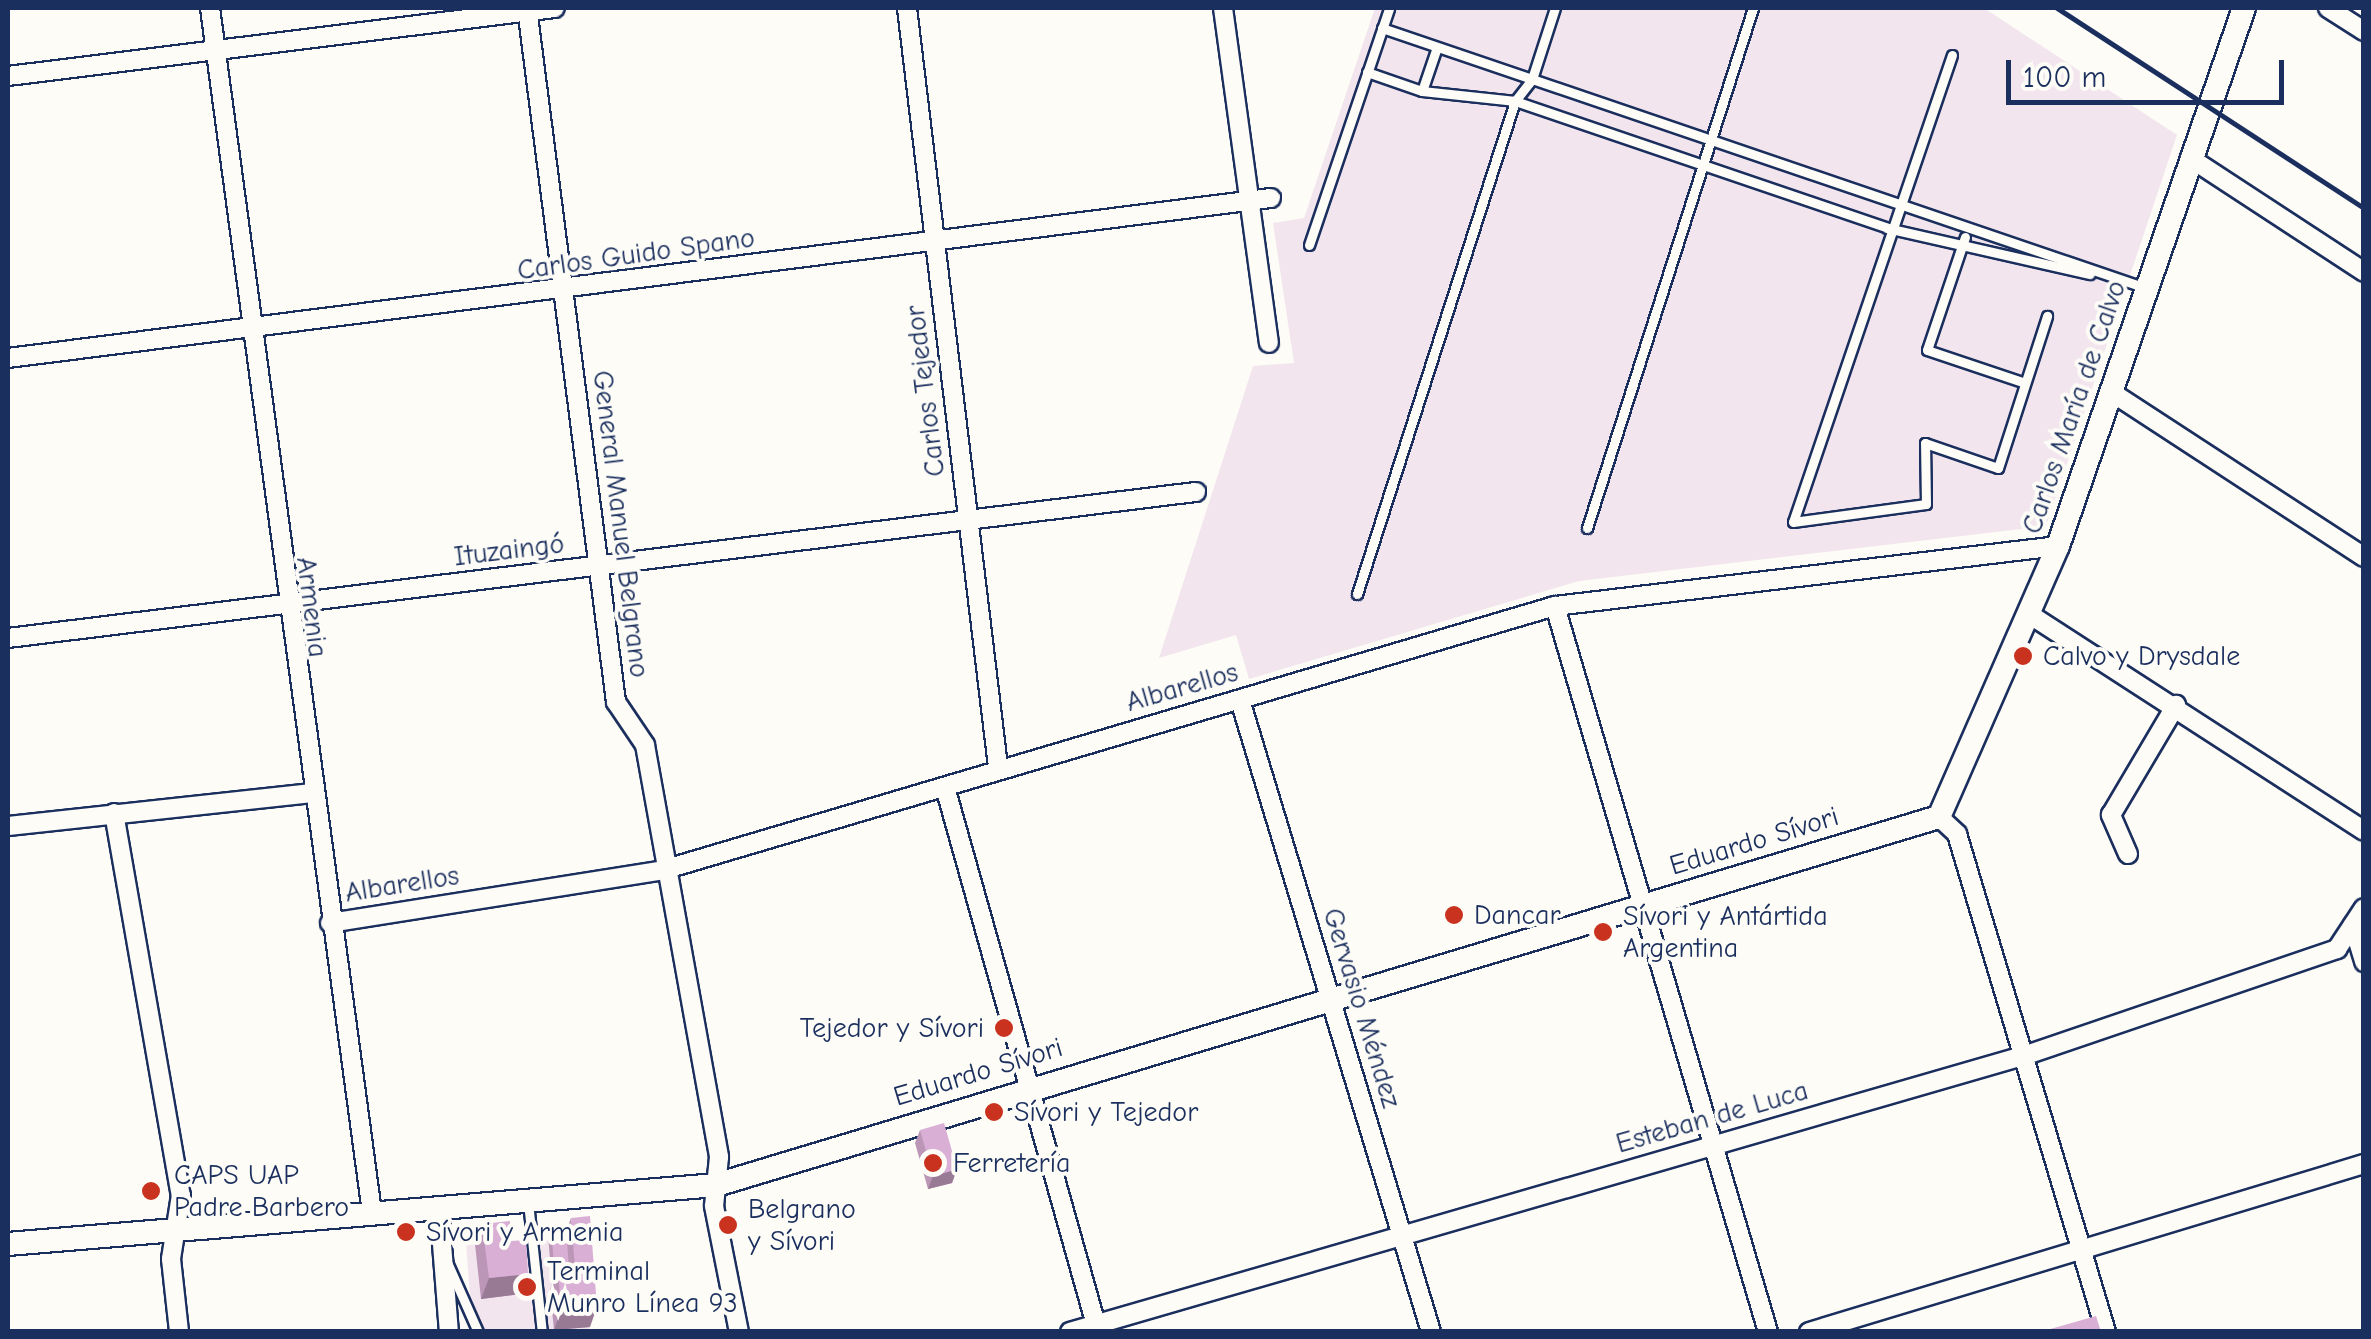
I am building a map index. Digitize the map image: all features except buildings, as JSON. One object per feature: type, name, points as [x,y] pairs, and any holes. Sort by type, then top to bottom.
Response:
[{"type":"street","name":"Armenia","points":[[210,8],[284,607],[372,1212]]},
{"type":"street","points":[[8,76],[555,8]]},
{"type":"street","name":"Carlos Tejedor","points":[[907,8],[998,767]]},
{"type":"street","points":[[1222,8],[1269,342]]},
{"type":"street","name":"Carlos María de Calvo","points":[[1939,817],[2058,546],[2112,392],[2137,285],[2190,158],[2244,8]]},
{"type":"street","points":[[2328,8],[2364,31]]},
{"type":"street","name":"General Manuel Belgrano","points":[[527,9],[616,702],[645,745],[663,870],[720,1157],[716,1185],[739,1332]]},
{"type":"street","points":[[2190,158],[2364,272]]},
{"type":"street","name":"Carlos Guido Spano","points":[[8,358],[563,293],[934,240],[1270,198]]},
{"type":"street","points":[[2112,392],[2364,557]]},
{"type":"street","name":"Ituzaingó","points":[[8,638],[1196,492]]},
{"type":"street","name":"Albarellos","points":[[330,923],[663,870],[946,787],[998,767],[1556,606],[2058,546]]},
{"type":"street","points":[[1556,606],[1708,1146],[1768,1332]]},
{"type":"street","points":[[2029,614],[2176,705],[2364,831]]},
{"type":"street","name":"Gervasio Méndez","points":[[1240,700],[1431,1332]]},
{"type":"street","points":[[2128,854],[2111,814],[2176,705]]},
{"type":"street","points":[[946,787],[1098,1328]]},
{"type":"street","points":[[8,826],[310,793]]},
{"type":"street","points":[[114,813],[181,1229],[171,1259],[179,1332]]},
{"type":"street","points":[[1939,817],[1958,834],[2106,1332]]},
{"type":"street","name":"Eduardo Sívori","points":[[8,1244],[716,1185],[1330,996],[1939,817]]},
{"type":"street","name":"Esteban de Luca","points":[[1070,1332],[1098,1328],[2026,1055],[2336,950],[2364,908]]},
{"type":"street","points":[[2353,926],[2364,962]]},
{"type":"street","points":[[1809,1332],[2081,1246],[2364,1164]]},
{"type":"street","points":[[438,1206],[449,1332]]},
{"type":"lane","points":[[1309,246],[1389,8]]},
{"type":"lane","points":[[1357,594],[1515,101],[1532,79],[1556,8]]},
{"type":"lane","points":[[1587,528],[1752,8]]},
{"type":"lane","points":[[1382,28],[1904,206],[1967,233],[2137,285]]},
{"type":"lane","points":[[1422,91],[1436,47]]},
{"type":"lane","points":[[1952,54],[1904,206],[1887,228],[1793,522],[1926,504],[1924,443],[1998,468],[2047,316]]},
{"type":"lane","points":[[1367,72],[1422,91],[1515,101],[1887,228],[1967,233]]},
{"type":"lane","points":[[1967,233],[1928,350],[2025,383]]},
{"type":"lane","points":[[528,1202],[542,1332]]},
{"type":"lane","points":[[440,1252],[478,1332]]},
{"type":"shaded area","points":[[1375,8],[1984,8],[2177,135],[2046,526],[1579,581],[1249,679],[1236,635],[1159,658],[1253,366],[1294,363],[1273,223],[1304,218]]},
{"type":"shaded area","name":"Terminal Munro Línea 93","points":[[583,1237],[590,1331],[472,1332],[466,1245]]},
{"type":"railway","points":[[2057,8],[2364,208]]},
{"type":"place","name":"Calvo y Drysdale","points":[[2023,656]]},
{"type":"place","name":"Dancar","points":[[1454,915]]},
{"type":"place","name":"Sívori y Antártida Argentina","points":[[1603,932]]},
{"type":"place","name":"Tejedor y Sívori","points":[[1004,1028]]},
{"type":"place","name":"Sívori y Tejedor","points":[[994,1112]]},
{"type":"place","name":"Ferretería","points":[[933,1163]]},
{"type":"place","name":"CAPS UAP Padre Barbero","points":[[151,1191]]},
{"type":"place","name":"Belgrano y Sívori","points":[[728,1225]]},
{"type":"place","name":"Sívori y Armenia","points":[[406,1232]]},
{"type":"place","name":"Terminal Munro Línea 93","points":[[527,1287]]}]
